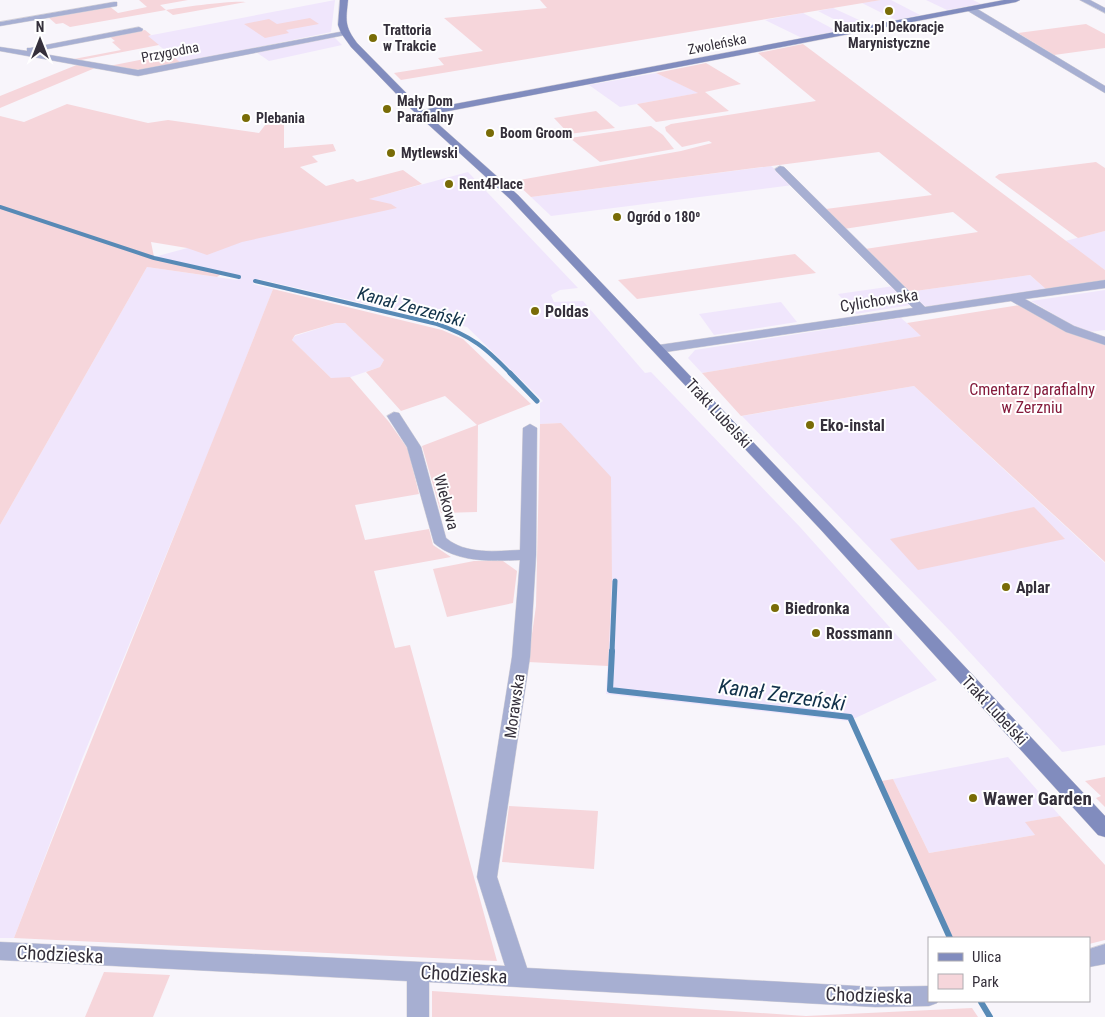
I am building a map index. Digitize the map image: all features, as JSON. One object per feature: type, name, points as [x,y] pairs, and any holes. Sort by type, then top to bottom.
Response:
[{"type":"street","points":[[344,0],[341,14],[345,33]]},
{"type":"street","name":"Zwoleńska","points":[[422,113],[1016,0]]},
{"type":"street","points":[[1084,0],[1105,11]]},
{"type":"street","points":[[0,24],[114,4]]},
{"type":"street","points":[[971,9],[1105,90]]},
{"type":"street","points":[[21,52],[139,29]]},
{"type":"street","name":"Przygodna","points":[[0,48],[138,73],[345,33]]},
{"type":"street","name":"Trakt Lubelski","points":[[345,33],[354,45],[422,113],[514,197],[659,349],[1105,829]]},
{"type":"street","points":[[780,168],[921,310]]},
{"type":"street","name":"Cylichowska","points":[[659,349],[1105,284]]},
{"type":"street","points":[[1012,297],[1070,329],[1088,337],[1105,341]]},
{"type":"street","points":[[1088,337],[1105,334]]},
{"type":"street","name":"Wiekowa","points":[[394,416],[414,446],[439,540],[443,545],[450,550],[470,554],[528,555]]},
{"type":"street","name":"Morawska","points":[[518,977],[487,877],[521,657],[528,555],[530,428]]},
{"type":"street","name":"Chodzieska","points":[[0,952],[518,977],[875,997],[928,996]]},
{"type":"street","points":[[1090,958],[1105,954]]},
{"type":"street","points":[[418,972],[418,1017]]},
{"type":"shaded area","points":[[335,0],[331,32],[181,63],[147,36]]},
{"type":"shaded area","points":[[891,0],[920,15],[896,20],[862,3]]},
{"type":"shaded area","points":[[926,0],[973,0],[981,4],[947,10]]},
{"type":"shaded area","points":[[833,8],[870,25],[853,29],[818,11]]},
{"type":"shaded area","points":[[803,13],[837,31],[802,38],[765,20]]},
{"type":"shaded area","points":[[333,36],[342,45],[269,61],[256,52]]},
{"type":"shaded area","points":[[656,73],[699,93],[620,107],[589,85]]},
{"type":"shaded area","points":[[771,166],[793,185],[551,216],[531,197]]},
{"type":"shaded area","points":[[468,172],[578,288],[560,290],[551,295],[554,302],[583,301],[645,373],[651,372],[800,527],[937,680],[849,721],[606,694],[612,581],[561,423],[540,424],[540,403],[543,401],[467,327],[258,279],[253,284],[273,289],[222,419],[82,759],[14,938],[0,938],[0,525],[147,267],[237,280],[241,277],[154,257]]},
{"type":"shaded area","points":[[1105,231],[1105,270],[1065,241]]},
{"type":"shaded area","points":[[1030,275],[1047,290],[923,307],[908,292]]},
{"type":"shaded area","points":[[894,286],[911,305],[856,314],[838,294]]},
{"type":"shaded area","points":[[1105,290],[1105,330],[1082,331],[1031,301]]},
{"type":"shaded area","points":[[781,302],[797,322],[714,335],[699,314]]},
{"type":"shaded area","points":[[901,318],[922,336],[702,373],[688,358],[695,350]]},
{"type":"shaded area","points":[[336,323],[345,323],[384,360],[380,367],[345,379],[331,378],[292,340],[295,336]]},
{"type":"shaded area","points":[[914,386],[1105,563],[1105,745],[1062,752],[952,633],[742,416]]},
{"type":"shaded area","name":"Wawer Garden","points":[[1008,757],[1060,816],[1026,822],[1035,835],[929,853],[893,779]]},
{"type":"green space","points":[[139,0],[188,0],[160,5],[166,10],[70,27],[63,23],[56,24],[48,17],[109,6],[118,13],[147,7]]},
{"type":"green space","points":[[540,0],[881,0],[401,80],[394,73],[444,65],[438,58],[483,51],[444,18],[547,8]]},
{"type":"green space","points":[[246,2],[173,15],[166,10],[219,3]]},
{"type":"green space","points":[[310,18],[319,24],[286,30],[289,33],[265,38],[244,24],[269,19],[277,24]]},
{"type":"green space","points":[[1086,24],[1105,34],[1105,48],[1054,55],[1018,33]]},
{"type":"green space","points":[[145,30],[151,35],[148,36],[159,45],[81,60],[74,59],[121,50],[112,42],[115,41],[109,36]]},
{"type":"green space","points":[[803,44],[1105,270],[1105,280],[1047,290],[1030,275],[908,292],[865,249],[978,232],[953,212],[844,229],[826,209],[932,195],[879,152],[531,197],[514,181],[681,151],[712,143],[709,141],[682,147],[666,131],[665,127],[671,124],[816,101],[758,53]]},
{"type":"green space","points":[[170,54],[181,63],[141,70],[109,66]]},
{"type":"green space","points":[[706,63],[741,84],[705,92],[729,111],[656,122],[637,104],[698,93],[656,73]]},
{"type":"green space","points":[[79,64],[95,68],[0,108],[0,96]]},
{"type":"green space","points":[[67,104],[148,123],[168,120],[259,133],[272,116],[284,116],[284,148],[333,144],[336,151],[312,156],[318,162],[300,167],[326,186],[353,179],[357,182],[403,170],[422,184],[369,199],[391,204],[397,208],[242,242],[207,255],[187,248],[151,242],[154,257],[223,273],[217,277],[147,267],[0,525],[0,116],[24,122]]},
{"type":"green space","points":[[596,111],[615,128],[569,134],[554,118]]},
{"type":"green space","points":[[651,126],[663,135],[674,149],[600,162],[570,138]]},
{"type":"green space","points":[[1096,162],[1105,168],[1105,231],[1078,238],[995,177],[999,174]]},
{"type":"green space","points":[[795,254],[816,273],[637,299],[618,280]]},
{"type":"green space","points":[[273,289],[442,330],[463,339],[531,404],[478,425],[477,512],[441,513],[422,446],[477,425],[445,396],[401,411],[366,372],[380,367],[384,360],[345,323],[336,323],[295,335],[292,340],[331,378],[350,377],[389,422],[408,449],[419,494],[355,505],[365,540],[429,529],[433,545],[451,557],[374,571],[395,648],[410,645],[497,961],[14,938]]},
{"type":"green space","name":"Cmentarz parafialny w Zerzniu","points":[[1020,305],[1105,343],[1105,562],[914,386],[741,416],[702,373],[921,336],[907,323]]},
{"type":"green space","points":[[561,423],[611,477],[612,581],[608,666],[528,662],[536,606],[540,424]]},
{"type":"green space","points":[[1034,507],[1065,539],[918,570],[890,539]]},
{"type":"green space","points":[[474,561],[503,561],[517,571],[513,603],[447,617],[433,569]]},
{"type":"green space","points":[[1105,777],[1105,807],[1096,798],[1101,796],[1085,781]]},
{"type":"green space","points":[[893,779],[929,853],[1035,835],[1025,822],[1060,816],[1105,865],[1105,940],[1090,944],[1090,937],[948,937],[876,782]]},
{"type":"green space","points":[[509,806],[598,811],[594,869],[502,862]]},
{"type":"green space","points":[[104,972],[170,975],[153,1017],[85,1017]]},
{"type":"green space","points":[[432,991],[806,1016],[972,1008],[978,1017],[432,1017]]},
{"type":"waterway","name":"Kanał Zerzeński","points":[[0,207],[154,258],[239,277]]},
{"type":"waterway","name":"Kanał Zerzeński","points":[[255,281],[437,324],[460,333],[478,344],[510,373]]},
{"type":"waterway","name":"Kanał Zerzeński","points":[[510,373],[537,401]]},
{"type":"waterway","name":"Kanał Zerzeński","points":[[612,652],[615,581]]},
{"type":"waterway","name":"Kanał Zerzeński","points":[[612,651],[610,690],[850,717],[950,937]]},
{"type":"waterway","name":"Kanał Zerzeński","points":[[981,1002],[990,1017]]},
{"type":"place","name":"Nautix.pl Dekoracje Marynistyczne","points":[[889,11]]},
{"type":"place","name":"Trattoria w Trakcie","points":[[373,38]]},
{"type":"place","name":"Mały Dom Parafialny","points":[[387,109]]},
{"type":"place","name":"Plebania","points":[[246,118]]},
{"type":"place","name":"Boom Groom","points":[[490,133]]},
{"type":"place","name":"Mytlewski","points":[[391,153]]},
{"type":"place","name":"Rent4Place","points":[[449,184]]},
{"type":"place","name":"Ogród o 180⁰","points":[[617,217]]},
{"type":"place","name":"Poldas","points":[[535,311]]},
{"type":"place","name":"Eko-instal","points":[[810,425]]},
{"type":"place","name":"Aplar","points":[[1006,587]]},
{"type":"place","name":"Biedronka","points":[[775,608]]},
{"type":"place","name":"Rossmann","points":[[816,633]]},
{"type":"place","name":"Wawer Garden","points":[[973,798]]}]
